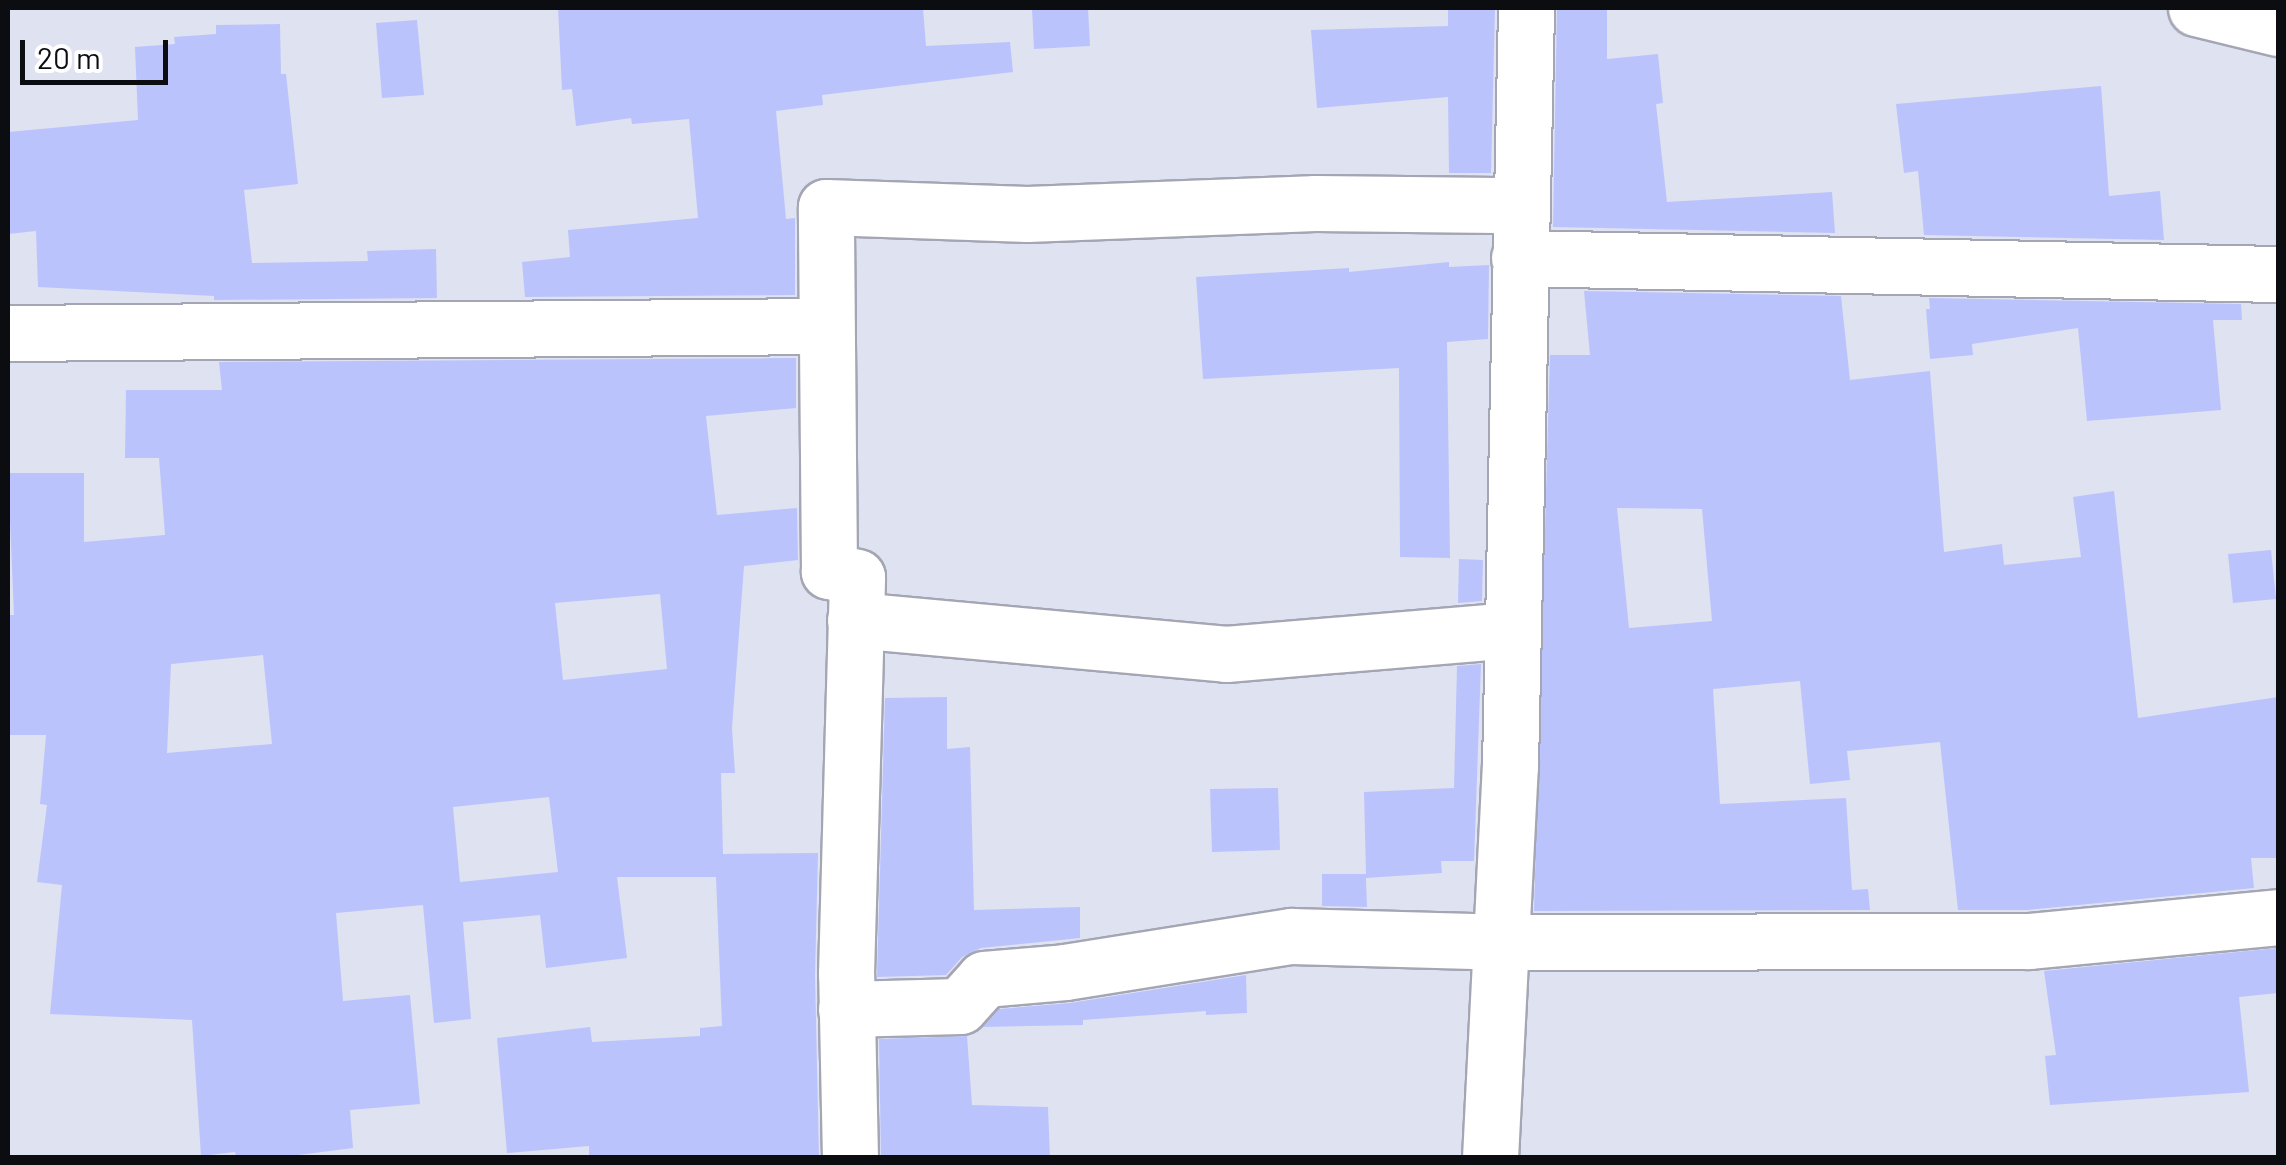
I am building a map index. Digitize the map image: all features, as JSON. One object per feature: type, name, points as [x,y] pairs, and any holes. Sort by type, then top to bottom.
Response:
[{"type":"street","points":[[1490,1158],[1512,630],[1526,8]]},
{"type":"street","points":[[2196,8],[2278,28]]},
{"type":"street","points":[[850,1158],[846,1009],[857,578],[829,570],[826,207],[1026,214],[1316,202],[1520,232],[2278,274]]},
{"type":"street","points":[[8,333],[826,326]]},
{"type":"street","points":[[855,620],[1226,654],[1512,630]]},
{"type":"street","points":[[846,1009],[960,1006],[984,979],[1065,972],[1291,936],[1500,942],[2029,941],[2278,917]]},
{"type":"building","points":[[558,8],[923,8],[926,46],[1010,42],[1013,72],[822,95],[823,105],[776,111],[786,219],[795,218],[795,295],[525,297],[522,262],[570,257],[568,230],[698,218],[689,119],[632,124],[631,118],[576,126],[572,89],[562,90]]},
{"type":"building","points":[[1032,8],[1088,8],[1090,46],[1034,49]]},
{"type":"building","points":[[1448,8],[1495,8],[1491,173],[1449,173],[1448,97],[1317,108],[1311,30],[1448,26]]},
{"type":"building","points":[[1557,8],[1607,8],[1607,59],[1658,54],[1663,103],[1656,104],[1667,202],[1832,192],[1835,233],[1553,227]]},
{"type":"building","points":[[417,20],[424,95],[382,98],[376,23]]},
{"type":"building","points":[[280,24],[281,74],[286,74],[298,184],[244,190],[252,263],[368,261],[367,251],[436,249],[437,298],[214,300],[214,296],[38,287],[36,231],[8,234],[8,132],[138,120],[135,47],[175,44],[174,37],[216,34],[216,25]]},
{"type":"building","points":[[2101,86],[2109,196],[2160,191],[2164,240],[1924,235],[1918,171],[1904,173],[1896,104]]},
{"type":"building","points":[[1449,262],[1449,267],[1489,265],[1488,339],[1447,342],[1450,558],[1400,557],[1399,368],[1203,379],[1196,277],[1349,268],[1349,272]]},
{"type":"building","points":[[1584,291],[1841,296],[1850,380],[1930,371],[1944,552],[2002,544],[2004,565],[2081,557],[2073,497],[2114,491],[2138,718],[2278,697],[2278,858],[2251,858],[2254,888],[2027,910],[1958,910],[1940,742],[1847,751],[1850,780],[1810,784],[1800,681],[1713,689],[1720,804],[1846,798],[1852,890],[1868,889],[1870,910],[1534,911],[1550,355],[1590,355]],"holes":[[[1617,508],[1702,509],[1712,621],[1629,628]]]},
{"type":"building","points":[[1929,298],[2241,304],[2242,320],[2213,320],[2221,410],[2087,421],[2078,328],[1972,344],[1973,355],[1930,359],[1926,309],[1930,309]]},
{"type":"building","points":[[796,358],[796,408],[706,416],[717,515],[797,508],[798,560],[744,566],[732,728],[735,773],[721,773],[723,854],[818,853],[815,975],[819,1158],[589,1158],[589,1146],[507,1153],[497,1038],[590,1027],[592,1042],[700,1036],[700,1028],[722,1026],[716,877],[617,877],[627,958],[546,968],[540,915],[463,922],[471,1019],[434,1023],[423,905],[336,913],[343,1001],[410,995],[420,1104],[350,1110],[353,1148],[275,1158],[236,1158],[235,1152],[201,1156],[192,1020],[50,1014],[62,885],[37,882],[47,805],[40,804],[46,735],[8,735],[8,615],[14,615],[8,473],[84,473],[84,542],[165,535],[159,458],[125,458],[126,390],[222,390],[219,362]],"holes":[[[660,594],[667,669],[563,680],[555,603]],[[263,655],[272,744],[167,753],[171,664]],[[549,797],[558,872],[460,882],[453,807]]]},
{"type":"building","points":[[2271,550],[2276,599],[2233,603],[2228,554]]},
{"type":"building","points":[[1459,559],[1483,560],[1482,601],[1458,603]]},
{"type":"building","points":[[1481,664],[1474,861],[1441,861],[1442,873],[1366,878],[1367,907],[1322,906],[1322,874],[1366,874],[1364,792],[1454,788],[1457,666]]},
{"type":"building","points":[[947,697],[947,749],[970,747],[974,910],[1080,907],[1080,938],[981,948],[962,957],[946,975],[877,977],[885,698]]},
{"type":"building","points":[[1278,788],[1280,850],[1212,852],[1210,789]]},
{"type":"building","points":[[2278,948],[2278,993],[2239,997],[2249,1092],[2050,1105],[2045,1056],[2056,1055],[2044,971]]},
{"type":"building","points":[[1246,975],[1247,1013],[1206,1015],[1206,1011],[1083,1020],[1083,1025],[983,1027],[999,1009],[1070,1003]]},
{"type":"building","points":[[967,1036],[972,1105],[1048,1107],[1050,1158],[881,1158],[879,1039]]}]
